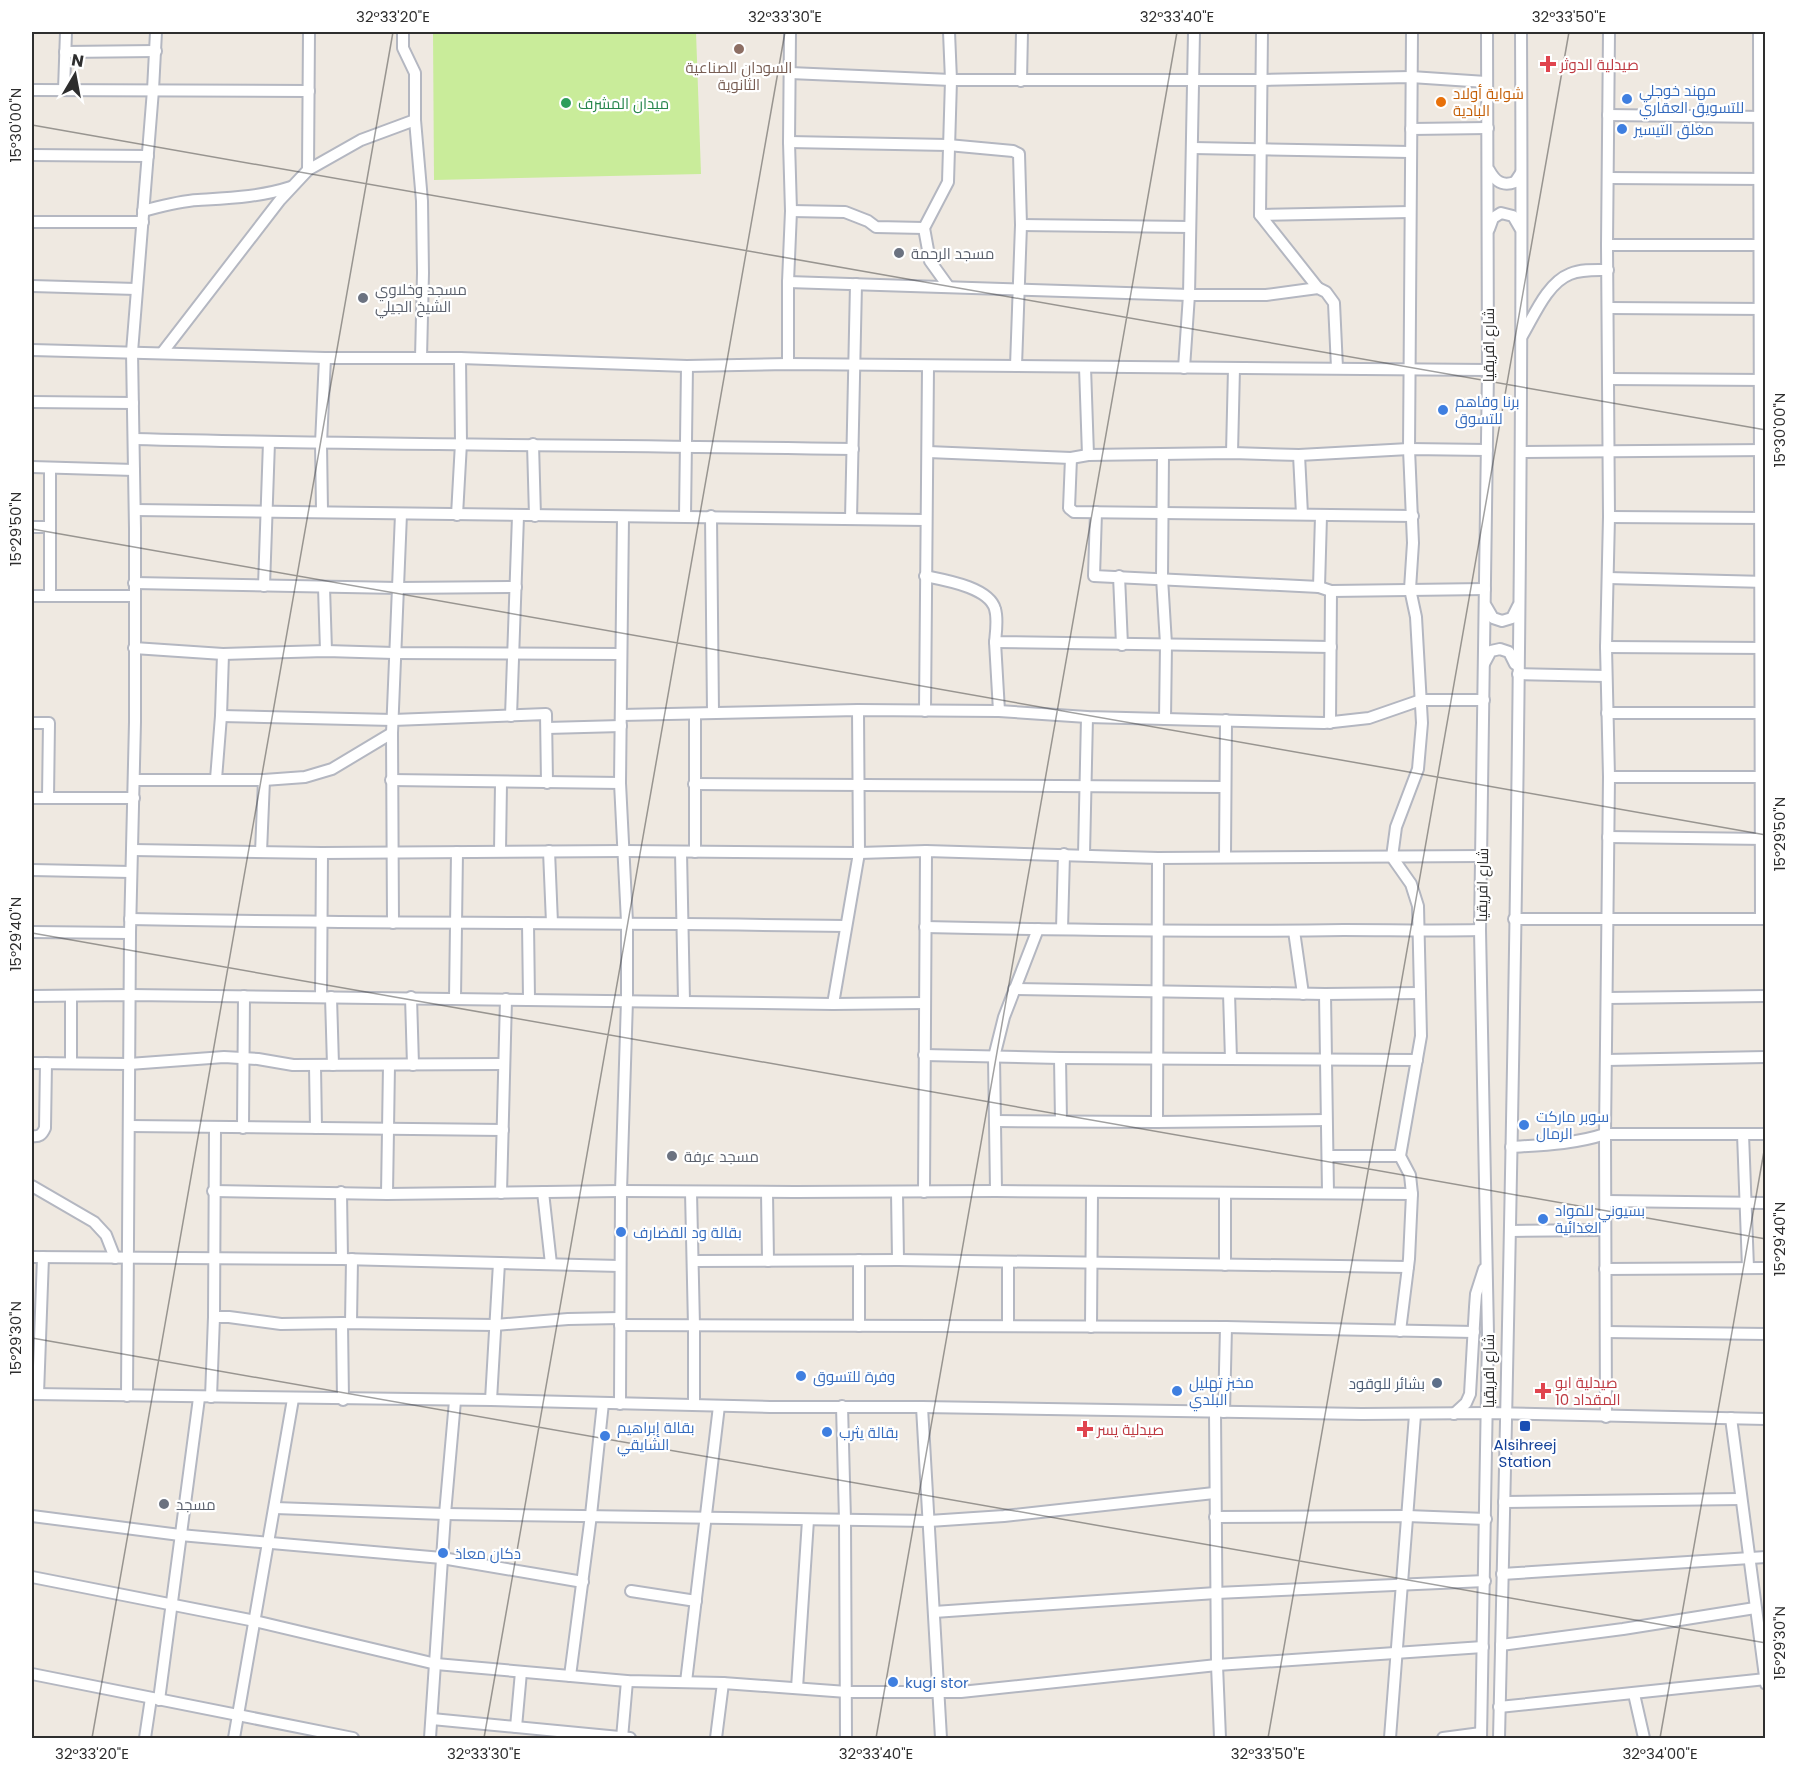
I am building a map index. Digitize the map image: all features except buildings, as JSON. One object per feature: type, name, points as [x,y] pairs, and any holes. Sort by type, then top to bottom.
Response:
[{"type":"street","points":[[63,90],[66,32]]},
{"type":"street","points":[[127,1396],[130,919],[134,798],[135,510],[132,352],[156,32]]},
{"type":"street","points":[[308,170],[309,32]]},
{"type":"street","points":[[403,32],[403,48],[415,73],[415,120],[424,238],[421,358]]},
{"type":"street","points":[[788,364],[791,211],[790,32]]},
{"type":"street","points":[[948,32],[951,80],[948,182],[924,228],[930,261],[948,286]]},
{"type":"street","points":[[1021,81],[1022,32]]},
{"type":"street","points":[[1184,368],[1189,294],[1194,32]]},
{"type":"street","points":[[1262,32],[1260,215],[1318,288],[1326,292],[1334,303],[1337,368]]},
{"type":"street","points":[[1400,1331],[1408,1267],[1412,1194],[1410,1175],[1400,1156],[1421,1036],[1418,906],[1411,884],[1392,857],[1396,827],[1418,769],[1422,723],[1416,617],[1410,589],[1413,516],[1409,448],[1412,32]]},
{"type":"street","name":"شارع افريقيا","points":[[1481,1736],[1488,1413],[1480,930],[1483,856],[1488,370],[1487,32]]},
{"type":"street","name":"شارع افريقيا","points":[[1498,1738],[1510,1230],[1521,452],[1521,32]]},
{"type":"street","points":[[1606,1417],[1605,1134],[1609,919],[1606,647],[1609,517],[1607,245],[1609,32]]},
{"type":"street","points":[[1514,919],[1763,919],[1763,245],[1759,32]]},
{"type":"street","points":[[65,52],[156,51]]},
{"type":"street","points":[[790,73],[1021,81],[1262,80],[1411,76],[1486,82]]},
{"type":"street","points":[[32,90],[309,91]]},
{"type":"street","points":[[1608,115],[1762,117]]},
{"type":"street","points":[[162,353],[291,187],[308,170],[361,140],[415,120]]},
{"type":"street","points":[[1411,129],[1488,128]]},
{"type":"street","points":[[789,142],[948,145],[1012,151],[1019,154],[1021,225],[1016,366]]},
{"type":"street","points":[[1193,148],[1410,152]]},
{"type":"street","points":[[32,155],[148,156]]},
{"type":"street","points":[[1488,169],[1493,178],[1505,184],[1515,182],[1521,172]]},
{"type":"street","points":[[1608,177],[1762,179]]},
{"type":"street","points":[[32,222],[143,217],[173,203],[244,198],[291,187]]},
{"type":"street","points":[[791,211],[845,212],[868,221],[876,227],[924,228]]},
{"type":"street","points":[[1260,215],[1410,212]]},
{"type":"street","points":[[1488,232],[1493,218],[1501,213],[1513,216],[1521,231]]},
{"type":"street","points":[[1021,225],[1190,227]]},
{"type":"street","points":[[1607,245],[1763,245]]},
{"type":"street","points":[[1522,336],[1548,293],[1562,278],[1578,272],[1608,270]]},
{"type":"street","points":[[788,282],[1266,295],[1318,288]]},
{"type":"street","points":[[851,519],[856,284]]},
{"type":"street","points":[[32,285],[136,289]]},
{"type":"street","points":[[1608,308],[1763,309]]},
{"type":"street","points":[[32,350],[325,358],[460,358],[687,366],[788,364],[1488,370]]},
{"type":"street","points":[[322,512],[321,444],[325,358]]},
{"type":"street","points":[[457,515],[461,443],[460,358]]},
{"type":"street","points":[[685,516],[687,366]]},
{"type":"street","points":[[925,711],[928,367]]},
{"type":"street","points":[[1086,367],[1088,455]]},
{"type":"street","points":[[1232,453],[1234,368]]},
{"type":"street","points":[[1609,379],[1763,380]]},
{"type":"street","points":[[32,402],[133,403]]},
{"type":"street","points":[[134,439],[321,444],[461,443],[853,448]]},
{"type":"street","points":[[264,586],[269,442]]},
{"type":"street","points":[[533,444],[535,516]]},
{"type":"street","points":[[928,452],[1071,458],[1088,455],[1232,453],[1299,455],[1409,448],[1487,450]]},
{"type":"street","points":[[1521,452],[1763,450]]},
{"type":"street","points":[[1164,455],[1162,578],[1166,644],[1165,719]]},
{"type":"street","points":[[1299,455],[1302,514]]},
{"type":"street","points":[[1071,458],[1071,511],[1413,516]]},
{"type":"street","points":[[32,467],[134,470]]},
{"type":"street","points":[[50,468],[50,596]]},
{"type":"street","points":[[135,510],[926,520]]},
{"type":"street","points":[[1096,512],[1094,576],[1318,586],[1331,591],[1410,589],[1485,595],[1489,614],[1502,621],[1512,618],[1518,604]]},
{"type":"street","points":[[393,923],[391,780],[400,514]]},
{"type":"street","points":[[511,716],[518,516]]},
{"type":"street","points":[[711,516],[713,713]]},
{"type":"street","points":[[1318,586],[1321,516]]},
{"type":"street","points":[[620,1404],[621,1191],[627,1000],[627,922],[620,783],[623,517]]},
{"type":"street","points":[[1609,517],[1764,518]]},
{"type":"street","points":[[32,527],[50,527]]},
{"type":"street","points":[[925,576],[965,587],[988,597],[995,609],[999,711]]},
{"type":"street","points":[[1119,576],[1122,645]]},
{"type":"street","points":[[1608,578],[1764,582]]},
{"type":"street","points":[[134,583],[398,588],[516,587]]},
{"type":"street","points":[[324,586],[326,651]]},
{"type":"street","points":[[1330,723],[1331,591]]},
{"type":"street","points":[[32,596],[134,596]]},
{"type":"street","points":[[995,642],[1331,646]]},
{"type":"street","points":[[1606,647],[1764,648]]},
{"type":"street","points":[[134,648],[223,654],[326,651],[621,654]]},
{"type":"street","points":[[1484,668],[1488,654],[1500,649],[1512,655],[1518,672],[1606,676]]},
{"type":"street","points":[[216,779],[223,654]]},
{"type":"street","points":[[547,728],[695,714],[858,710],[999,711],[1087,717],[1330,723],[1369,718],[1421,699],[1484,700]]},
{"type":"street","points":[[833,1004],[859,853],[858,710]]},
{"type":"street","points":[[1607,713],[1764,712]]},
{"type":"street","points":[[221,716],[393,720],[546,714],[547,783]]},
{"type":"street","points":[[695,714],[695,852]]},
{"type":"street","points":[[1084,855],[1087,717]]},
{"type":"street","points":[[1225,856],[1226,720]]},
{"type":"street","points":[[32,723],[49,723],[48,798]]},
{"type":"street","points":[[134,780],[264,780],[319,774],[332,769],[392,734]]},
{"type":"street","points":[[1609,777],[1763,777]]},
{"type":"street","points":[[261,852],[264,780]]},
{"type":"street","points":[[391,780],[620,783]]},
{"type":"street","points":[[500,851],[501,783]]},
{"type":"street","points":[[694,784],[1225,787]]},
{"type":"street","points":[[32,798],[134,798]]},
{"type":"street","points":[[1608,837],[1763,839]]},
{"type":"street","points":[[133,850],[322,853],[926,851],[1158,858],[1483,856]]},
{"type":"street","points":[[549,851],[552,923]]},
{"type":"street","points":[[924,1192],[926,851]]},
{"type":"street","points":[[455,998],[458,852]]},
{"type":"street","points":[[681,852],[684,1001]]},
{"type":"street","points":[[322,853],[320,923],[333,1065]]},
{"type":"street","points":[[1062,929],[1064,854]]},
{"type":"street","points":[[1157,1122],[1158,858]]},
{"type":"street","points":[[32,870],[132,872]]},
{"type":"street","points":[[130,919],[320,923],[627,922],[845,926]]},
{"type":"street","points":[[528,923],[529,999]]},
{"type":"street","points":[[925,927],[1158,931],[1418,932],[1480,930]]},
{"type":"street","points":[[996,1191],[994,1057],[1001,1024],[1038,929]]},
{"type":"street","points":[[1293,931],[1303,994]]},
{"type":"street","points":[[32,932],[130,933]]},
{"type":"street","points":[[1014,989],[1303,994],[1420,993]]},
{"type":"street","points":[[1229,993],[1231,1059]]},
{"type":"street","points":[[1325,994],[1328,1193]]},
{"type":"street","points":[[32,996],[411,997],[833,1004],[924,1003]]},
{"type":"street","points":[[71,996],[71,1064]]},
{"type":"street","points":[[243,1128],[244,996]]},
{"type":"street","points":[[1607,998],[1766,996]]},
{"type":"street","points":[[411,997],[412,1065]]},
{"type":"street","points":[[501,1193],[506,999]]},
{"type":"street","points":[[924,1055],[1417,1060]]},
{"type":"street","points":[[32,1064],[129,1064],[243,1057],[315,1066],[504,1064]]},
{"type":"street","points":[[1060,1058],[1061,1121]]},
{"type":"street","points":[[1606,1060],[1766,1058]]},
{"type":"street","points":[[32,1136],[43,1134],[45,1128],[46,1064]]},
{"type":"street","points":[[387,1194],[389,1065]]},
{"type":"street","points":[[315,1066],[316,1128]]},
{"type":"street","points":[[995,1121],[1326,1120]]},
{"type":"street","points":[[129,1126],[503,1130]]},
{"type":"street","points":[[211,1397],[214,1317],[215,1128]]},
{"type":"street","points":[[1511,1147],[1587,1140],[1605,1134],[1766,1134]]},
{"type":"street","points":[[1743,1134],[1748,1268]]},
{"type":"street","points":[[1328,1156],[1400,1156]]},
{"type":"street","points":[[32,1186],[94,1222],[106,1235],[115,1258]]},
{"type":"street","points":[[213,1191],[387,1194],[621,1191],[996,1191],[1412,1194]]},
{"type":"street","points":[[897,1191],[898,1260]]},
{"type":"street","points":[[341,1192],[347,1259],[343,1400]]},
{"type":"street","points":[[543,1192],[551,1264]]},
{"type":"street","points":[[691,1192],[694,1405]]},
{"type":"street","points":[[767,1192],[768,1261]]},
{"type":"street","points":[[1091,1327],[1092,1193]]},
{"type":"street","points":[[1225,1193],[1225,1265]]},
{"type":"street","points":[[1606,1201],[1766,1203]]},
{"type":"street","points":[[1510,1230],[1605,1230]]},
{"type":"street","points":[[620,1266],[347,1259],[37,1257],[35,1394],[343,1400],[490,1400],[720,1406],[1415,1415],[1488,1413],[1766,1419]]},
{"type":"street","points":[[859,1260],[859,1326]]},
{"type":"street","points":[[693,1262],[898,1260],[1408,1267]]},
{"type":"street","points":[[1008,1262],[1008,1326]]},
{"type":"street","points":[[490,1400],[499,1263]]},
{"type":"street","points":[[1454,1414],[1466,1403],[1470,1394],[1476,1294],[1486,1263]]},
{"type":"street","points":[[1605,1269],[1766,1268]]},
{"type":"street","points":[[214,1317],[280,1324],[495,1325],[568,1319],[694,1326],[1226,1327],[1474,1332]]},
{"type":"street","points":[[1220,1738],[1216,1665],[1214,1493],[1226,1327]]},
{"type":"street","points":[[1606,1332],[1766,1334]]},
{"type":"street","points":[[145,1738],[155,1699],[172,1604],[199,1398]]},
{"type":"street","points":[[234,1738],[293,1399]]},
{"type":"street","points":[[430,1738],[455,1401]]},
{"type":"street","points":[[570,1676],[603,1403]]},
{"type":"street","points":[[686,1682],[720,1406]]},
{"type":"street","points":[[842,1406],[846,1738]]},
{"type":"street","points":[[922,1407],[941,1738]]},
{"type":"street","points":[[1390,1738],[1415,1415]]},
{"type":"street","points":[[1499,1707],[1765,1681],[1731,1418]]},
{"type":"street","points":[[275,1508],[445,1514],[929,1521],[1004,1516],[1214,1493]]},
{"type":"street","points":[[1504,1502],[1741,1499]]},
{"type":"street","points":[[32,1516],[180,1535],[442,1558],[582,1582]]},
{"type":"street","points":[[1215,1517],[1407,1516],[1486,1519]]},
{"type":"street","points":[[797,1688],[808,1520]]},
{"type":"street","points":[[1502,1574],[1766,1557]]},
{"type":"street","points":[[32,1577],[255,1620],[436,1665],[627,1681],[723,1683],[847,1692],[939,1693],[1216,1665],[1483,1647]]},
{"type":"street","points":[[934,1612],[1216,1593],[1485,1581]]},
{"type":"street","points":[[631,1591],[696,1600]]},
{"type":"street","points":[[1501,1645],[1755,1608]]},
{"type":"street","points":[[516,1727],[521,1672]]},
{"type":"street","points":[[32,1674],[353,1738]]},
{"type":"street","points":[[622,1738],[627,1681]]},
{"type":"street","points":[[716,1738],[723,1683]]},
{"type":"street","points":[[1634,1694],[1644,1738]]},
{"type":"street","points":[[432,1719],[630,1738]]},
{"type":"street","points":[[1443,1738],[1481,1736]]},
{"type":"green space","name":"ميدان المشرف","points":[[433,32],[696,32],[701,174],[434,180]]},
{"type":"place","name":"السودان الصناعية الثانوية","points":[[739,49]]},
{"type":"place","name":"صيدلية الدوثر","points":[[1548,64]]},
{"type":"place","name":"مهند خوجلي للتسويق العقاري","points":[[1627,99]]},
{"type":"place","name":"شواية أولاد البادية","points":[[1441,102]]},
{"type":"place","name":"ميدان المشرف","points":[[566,103]]},
{"type":"place","name":"مغلق التيسير","points":[[1622,129]]},
{"type":"place","name":"مسجد الرحمة","points":[[899,253]]},
{"type":"place","name":"مسجد وخلاوي الشيخ الجيلي","points":[[363,298]]},
{"type":"place","name":"برنا وفاهم للتسوق","points":[[1443,410]]},
{"type":"place","name":"سوبر ماركت الرمال","points":[[1524,1125]]},
{"type":"place","name":"مسجد عرفة","points":[[672,1156]]},
{"type":"place","name":"بسيوني للمواد الغذائية","points":[[1543,1219]]},
{"type":"place","name":"بقالة ود القضارف","points":[[621,1232]]},
{"type":"place","name":"وفرة للتسوق","points":[[801,1376]]},
{"type":"place","name":"بشائر للوقود","points":[[1437,1383]]},
{"type":"place","name":"مخبز تهليل البلدي","points":[[1177,1391]]},
{"type":"place","name":"صيدلية ابو المقداد 10","points":[[1543,1391]]},
{"type":"place","name":"Alsihreej Station","points":[[1525,1426]]},
{"type":"place","name":"صيدلية يسر","points":[[1085,1429]]},
{"type":"place","name":"بقالة يثرب","points":[[827,1432]]},
{"type":"place","name":"بقالة إبراهيم الشايقي","points":[[605,1436]]},
{"type":"place","name":"مسجد","points":[[164,1504]]},
{"type":"place","name":"دكان معاذ","points":[[443,1553]]},
{"type":"place","name":"kugi stor","points":[[893,1682]]}]
